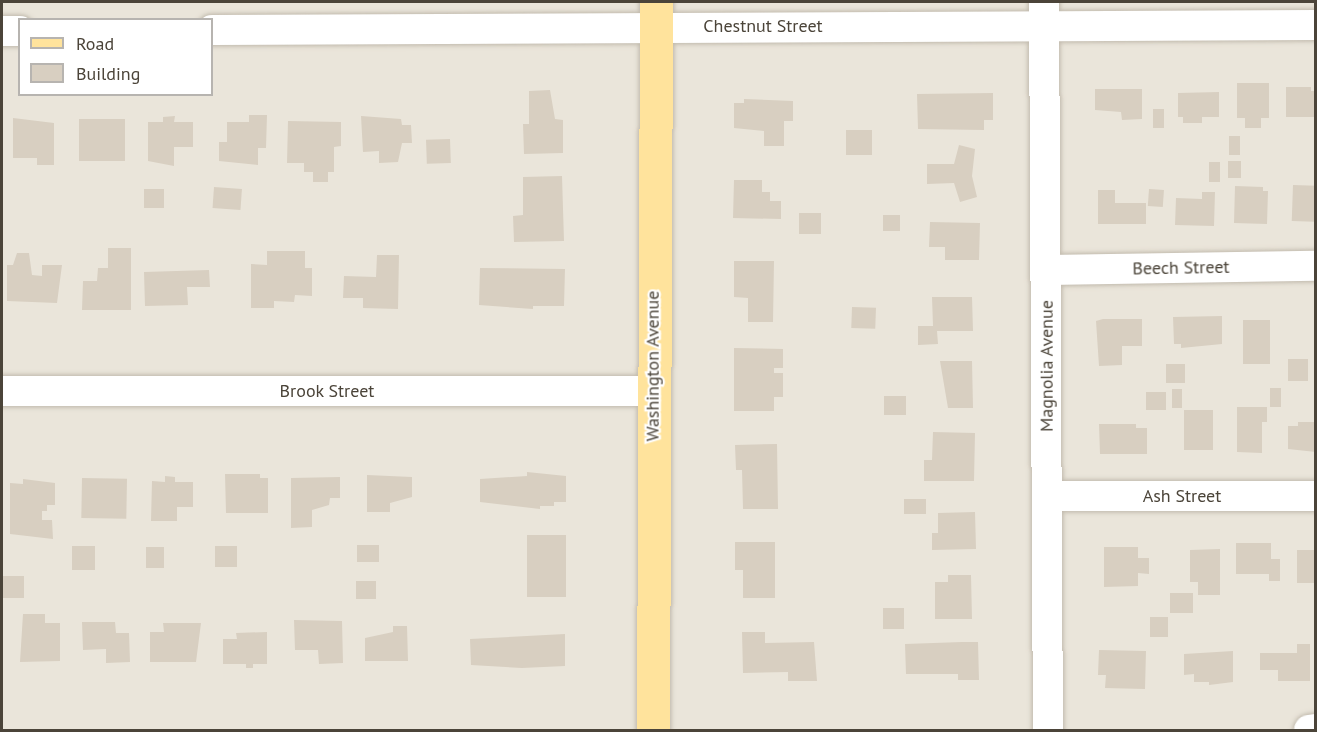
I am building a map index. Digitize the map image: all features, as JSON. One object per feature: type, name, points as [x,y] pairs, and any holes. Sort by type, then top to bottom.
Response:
[{"type":"main road","name":"Washington Avenue","points":[[653,730],[656,14]]},
{"type":"street","name":"Chestnut Street","points":[[213,30],[656,14],[1044,13],[1316,25]]},
{"type":"street","name":"Magnolia Avenue","points":[[1044,13],[1048,730]]},
{"type":"street","points":[[2,31],[18,31]]},
{"type":"street","name":"Beech Street","points":[[1047,270],[1316,266]]},
{"type":"street","name":"Brook Street","points":[[2,391],[653,391]]},
{"type":"street","name":"Ash Street","points":[[1048,496],[1316,496]]},
{"type":"street","points":[[1309,730],[1316,729]]},
{"type":"shaded area","points":[[2,2],[1315,2],[1315,729],[2,730]]},
{"type":"building","points":[[1237,83],[1269,83],[1269,118],[1261,118],[1261,128],[1245,128],[1245,118],[1237,118]]},
{"type":"building","points":[[1286,87],[1311,87],[1311,91],[1316,91],[1316,117],[1286,117]]},
{"type":"building","points":[[1095,89],[1142,89],[1142,119],[1122,120],[1121,112],[1095,110]]},
{"type":"building","points":[[550,90],[555,119],[563,120],[563,153],[524,154],[523,124],[529,124],[529,91]]},
{"type":"building","points":[[1219,92],[1219,117],[1202,117],[1202,123],[1183,123],[1183,117],[1178,117],[1178,93]]},
{"type":"building","points":[[993,93],[993,120],[984,120],[984,130],[918,129],[917,94]]},
{"type":"building","points":[[744,99],[793,101],[793,121],[784,121],[784,146],[764,146],[764,131],[734,128],[734,103],[744,103]]},
{"type":"building","points":[[1153,109],[1164,109],[1164,128],[1153,128]]},
{"type":"building","points":[[249,115],[267,115],[266,148],[258,148],[258,165],[219,161],[219,142],[227,142],[227,122],[249,122]]},
{"type":"building","points":[[175,116],[174,122],[193,122],[193,147],[174,147],[174,166],[148,161],[148,122],[163,122],[163,117]]},
{"type":"building","points":[[361,116],[401,119],[402,125],[411,125],[412,143],[402,143],[398,162],[379,163],[379,151],[363,152]]},
{"type":"building","points":[[13,118],[54,123],[54,165],[37,165],[37,158],[13,158]]},
{"type":"building","points":[[79,119],[125,119],[125,161],[79,161]]},
{"type":"building","points":[[288,121],[341,122],[341,146],[334,147],[334,172],[328,172],[328,182],[313,182],[313,172],[304,172],[304,163],[287,163]]},
{"type":"building","points":[[846,130],[872,130],[872,155],[846,155]]},
{"type":"building","points":[[1229,136],[1240,136],[1240,155],[1229,155]]},
{"type":"building","points":[[450,139],[451,163],[427,164],[426,140]]},
{"type":"building","points":[[959,145],[975,149],[972,176],[977,197],[960,202],[954,183],[927,184],[927,164],[954,164]]},
{"type":"building","points":[[1228,161],[1241,161],[1241,178],[1228,178]]},
{"type":"building","points":[[1209,162],[1220,162],[1220,182],[1209,182]]},
{"type":"building","points":[[562,176],[564,241],[514,242],[513,216],[523,215],[523,177]]},
{"type":"building","points":[[734,180],[762,180],[762,192],[770,192],[770,201],[781,201],[781,219],[733,218]]},
{"type":"building","points":[[1293,185],[1316,186],[1315,222],[1292,221]]},
{"type":"building","points":[[1235,186],[1263,187],[1263,191],[1268,191],[1267,224],[1234,223]]},
{"type":"building","points":[[214,187],[242,189],[240,210],[213,208]]},
{"type":"building","points":[[144,189],[164,189],[164,208],[144,208]]},
{"type":"building","points":[[1149,189],[1164,190],[1163,207],[1148,206]]},
{"type":"building","points":[[1098,190],[1115,190],[1115,203],[1146,203],[1146,224],[1098,224]]},
{"type":"building","points":[[1202,192],[1215,192],[1214,226],[1175,225],[1176,198],[1202,199]]},
{"type":"building","points":[[799,213],[821,213],[821,234],[799,234]]},
{"type":"building","points":[[883,215],[900,215],[900,231],[883,231]]},
{"type":"building","points":[[930,222],[980,223],[979,260],[945,260],[945,247],[929,247]]},
{"type":"building","points":[[108,248],[131,248],[131,310],[82,310],[83,281],[97,281],[98,268],[108,268]]},
{"type":"building","points":[[267,251],[305,251],[305,268],[312,268],[312,296],[295,295],[294,302],[274,301],[274,308],[251,308],[251,264],[267,265]]},
{"type":"building","points":[[17,253],[29,253],[32,275],[42,276],[42,265],[62,265],[57,303],[7,301],[7,265],[13,265]]},
{"type":"building","points":[[377,255],[399,255],[398,309],[363,308],[363,298],[343,298],[344,276],[376,277]]},
{"type":"building","points":[[734,261],[774,261],[773,322],[748,322],[748,298],[734,297]]},
{"type":"building","points":[[480,268],[565,269],[564,306],[533,306],[533,309],[479,305]]},
{"type":"building","points":[[209,270],[210,287],[187,287],[188,305],[145,306],[144,272]]},
{"type":"building","points":[[932,297],[972,297],[973,331],[937,331],[938,344],[918,345],[918,326],[933,326]]},
{"type":"building","points":[[852,307],[876,308],[875,329],[851,328]]},
{"type":"building","points":[[1222,316],[1222,344],[1181,348],[1181,344],[1174,344],[1173,317]]},
{"type":"building","points":[[1142,319],[1142,346],[1122,346],[1122,365],[1099,366],[1096,321]]},
{"type":"building","points":[[1243,320],[1270,320],[1270,364],[1243,364]]},
{"type":"building","points":[[734,348],[783,349],[783,368],[774,368],[774,373],[783,373],[783,397],[774,397],[774,411],[734,411]]},
{"type":"building","points":[[1288,359],[1308,359],[1308,381],[1288,381]]},
{"type":"building","points":[[940,361],[972,361],[973,408],[948,408]]},
{"type":"building","points":[[1166,364],[1185,364],[1185,383],[1166,383]]},
{"type":"building","points":[[1270,388],[1281,388],[1281,407],[1270,407]]},
{"type":"building","points":[[1172,389],[1182,389],[1182,408],[1172,408]]},
{"type":"building","points":[[1146,392],[1166,392],[1166,410],[1146,410]]},
{"type":"building","points":[[884,396],[906,396],[906,415],[884,415]]},
{"type":"building","points":[[1237,407],[1267,407],[1267,422],[1262,422],[1262,453],[1237,452]]},
{"type":"building","points":[[1184,410],[1213,410],[1213,450],[1184,450]]},
{"type":"building","points":[[1298,422],[1316,422],[1316,452],[1288,449],[1288,426],[1298,426]]},
{"type":"building","points":[[1099,424],[1136,424],[1136,428],[1147,428],[1147,454],[1100,454]]},
{"type":"building","points":[[933,432],[975,433],[974,481],[924,481],[924,460],[932,460]]},
{"type":"building","points":[[777,444],[778,509],[743,509],[742,470],[736,470],[735,445]]},
{"type":"building","points":[[527,472],[566,476],[566,502],[554,502],[554,506],[540,506],[540,509],[480,502],[480,479],[527,476]]},
{"type":"building","points":[[225,474],[260,474],[260,478],[268,478],[268,513],[226,513]]},
{"type":"building","points":[[367,475],[412,477],[412,497],[390,503],[390,512],[367,512]]},
{"type":"building","points":[[165,476],[175,477],[175,482],[193,482],[193,507],[177,507],[177,521],[151,521],[152,481],[165,482]]},
{"type":"building","points":[[340,477],[340,498],[330,498],[329,505],[312,510],[312,527],[291,528],[291,478]]},
{"type":"building","points":[[82,478],[127,479],[126,519],[81,518]]},
{"type":"building","points":[[23,479],[55,483],[55,505],[47,505],[47,511],[42,511],[42,520],[52,520],[53,539],[10,534],[10,483],[23,484]]},
{"type":"building","points":[[904,499],[926,499],[926,514],[904,514]]},
{"type":"building","points":[[975,512],[976,549],[932,550],[932,533],[938,533],[938,513]]},
{"type":"building","points":[[527,535],[566,535],[566,597],[527,597]]},
{"type":"building","points":[[735,542],[775,542],[775,598],[743,598],[743,570],[735,570]]},
{"type":"building","points":[[1236,543],[1271,543],[1271,559],[1280,559],[1280,581],[1269,581],[1269,574],[1236,574]]},
{"type":"building","points":[[357,545],[379,545],[379,562],[357,562]]},
{"type":"building","points":[[72,546],[95,546],[95,570],[72,570]]},
{"type":"building","points":[[215,546],[237,546],[237,567],[215,567]]},
{"type":"building","points":[[146,547],[164,547],[164,568],[146,568]]},
{"type":"building","points":[[1104,547],[1138,547],[1138,558],[1149,558],[1149,574],[1138,573],[1138,586],[1104,587]]},
{"type":"building","points":[[1220,549],[1220,595],[1198,595],[1198,582],[1190,582],[1190,550]]},
{"type":"building","points":[[1297,550],[1316,550],[1316,583],[1297,583]]},
{"type":"building","points":[[948,575],[971,575],[972,619],[935,619],[935,582],[948,582]]},
{"type":"building","points":[[2,576],[24,576],[24,598],[2,598]]},
{"type":"building","points":[[356,581],[376,581],[376,599],[356,599]]},
{"type":"building","points":[[1170,593],[1193,593],[1193,613],[1170,613]]},
{"type":"building","points":[[883,608],[904,608],[904,629],[883,629]]},
{"type":"building","points":[[23,614],[45,614],[45,623],[60,623],[60,661],[20,662]]},
{"type":"building","points":[[1150,617],[1168,617],[1168,637],[1150,637]]},
{"type":"building","points":[[294,620],[342,621],[343,663],[319,664],[318,650],[295,650]]},
{"type":"building","points":[[82,622],[115,622],[116,633],[129,633],[130,662],[106,663],[106,649],[83,650]]},
{"type":"building","points":[[163,623],[201,623],[196,662],[150,662],[150,632],[164,632]]},
{"type":"building","points":[[393,626],[407,626],[408,661],[365,661],[365,638],[393,632]]},
{"type":"building","points":[[267,632],[267,664],[253,664],[253,668],[246,668],[246,664],[223,664],[223,639],[237,639],[236,633]]},
{"type":"building","points":[[742,632],[765,632],[765,643],[814,642],[817,681],[788,681],[788,672],[743,673]]},
{"type":"building","points":[[565,634],[565,666],[522,668],[471,665],[470,639]]},
{"type":"building","points":[[978,642],[979,680],[958,680],[958,674],[906,674],[905,644]]},
{"type":"building","points":[[1297,644],[1310,644],[1310,681],[1278,681],[1278,670],[1260,670],[1260,653],[1297,653]]},
{"type":"building","points":[[1099,650],[1146,651],[1145,689],[1105,688],[1106,675],[1098,675]]},
{"type":"building","points":[[1233,651],[1233,682],[1209,685],[1209,682],[1194,682],[1194,674],[1184,675],[1184,654]]}]
